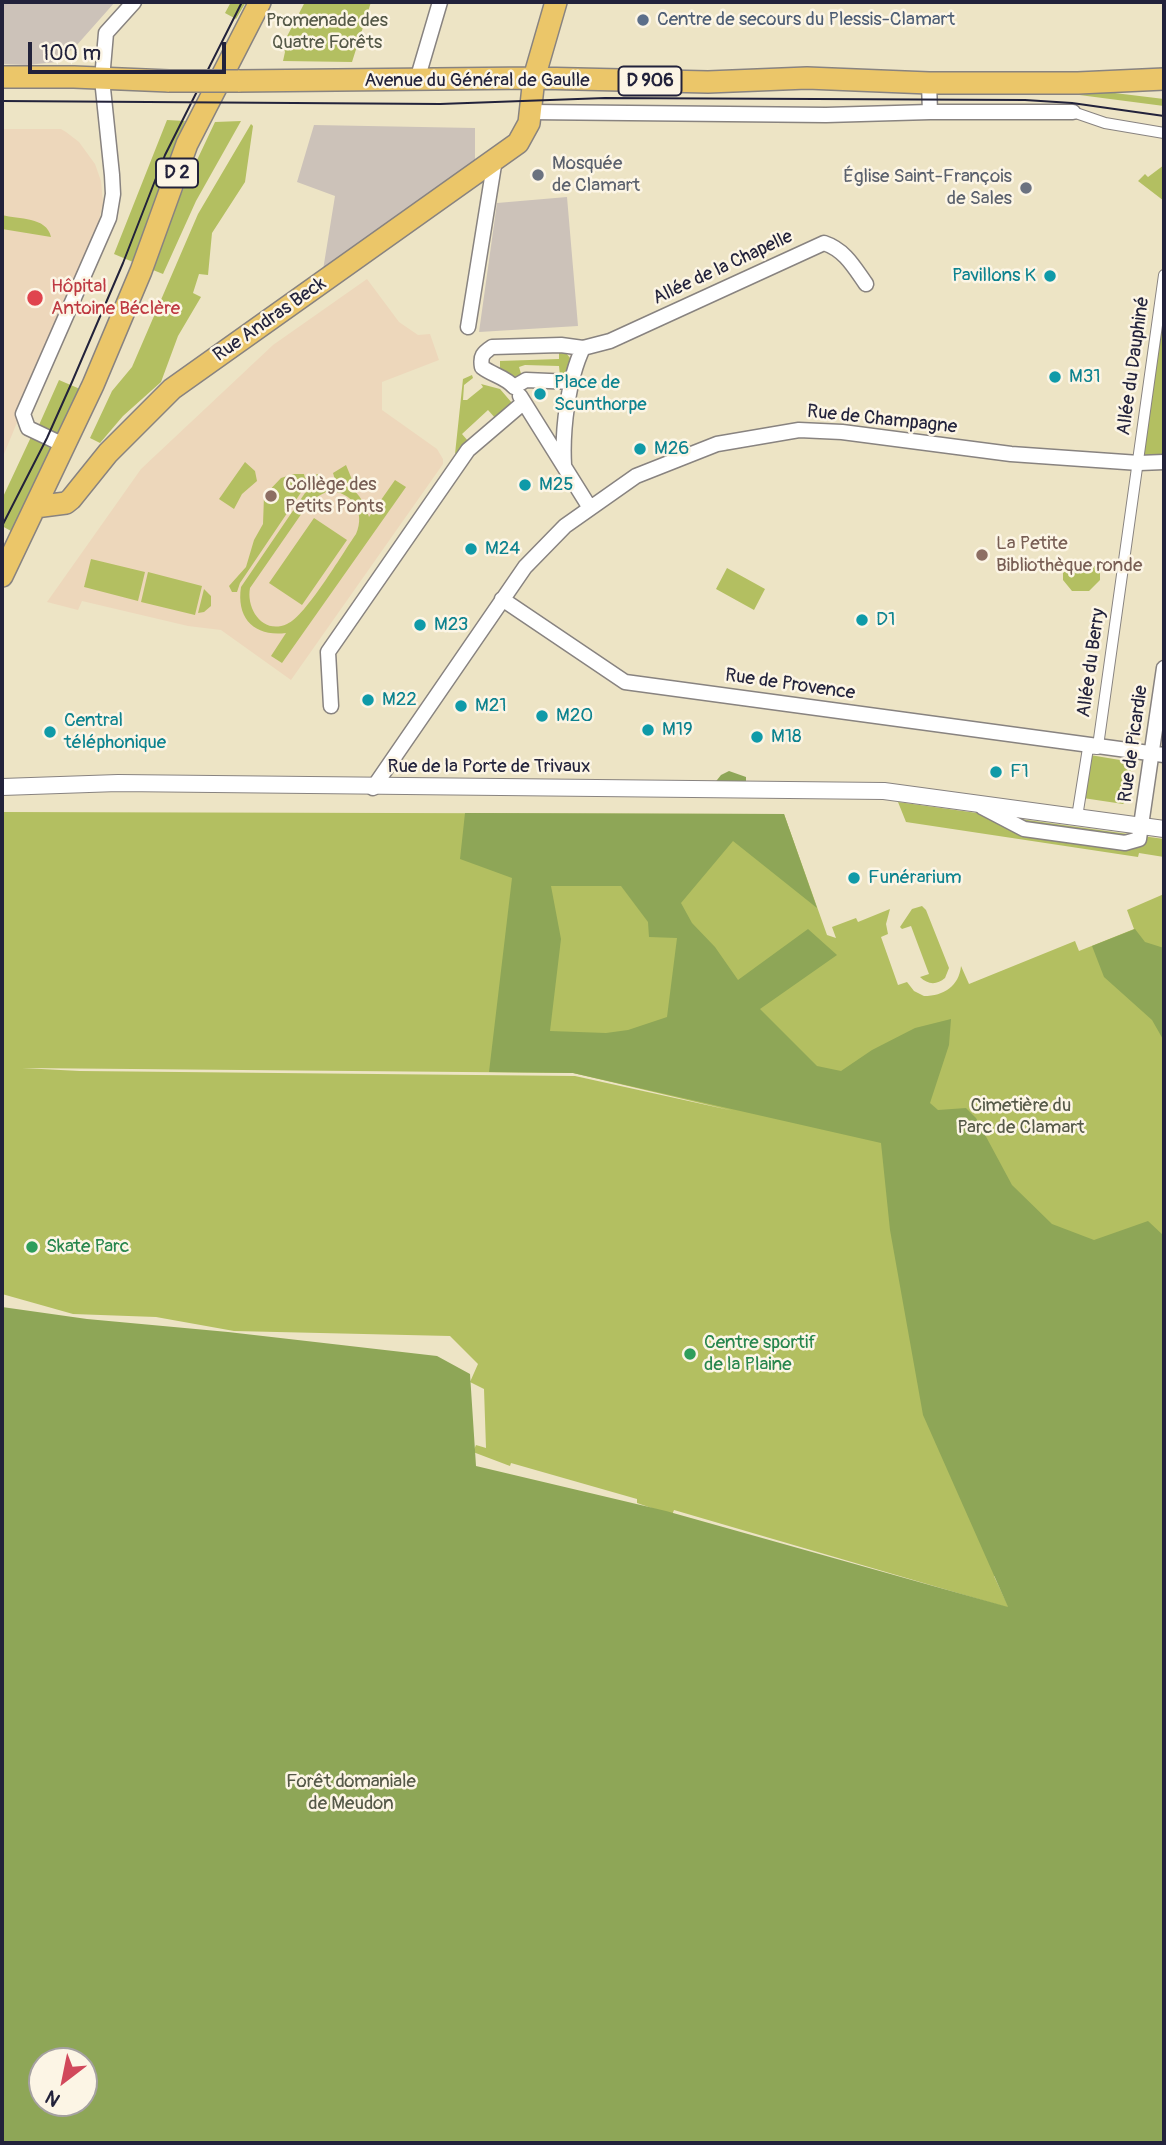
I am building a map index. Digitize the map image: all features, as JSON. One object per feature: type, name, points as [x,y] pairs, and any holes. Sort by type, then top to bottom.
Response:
[{"type":"main road","name":"D 2","points":[[2,576],[65,446],[107,351],[141,271],[187,144],[260,2]]},
{"type":"main road","name":"Rue Andras Beck","points":[[35,508],[66,503],[108,453],[172,389],[518,143],[525,134],[534,78],[556,2]]},
{"type":"main road","name":"Avenue du Général de Gaulle","points":[[2,77],[169,81],[534,78],[708,82],[807,78],[929,83],[1078,83],[1164,79]]},
{"type":"main road","name":"Avenue du Général de Gaulle","points":[[1078,83],[1164,91]]},
{"type":"street","points":[[65,446],[28,428],[23,414],[109,218],[112,175],[102,79],[106,33],[134,2]]},
{"type":"street","points":[[416,80],[440,2]]},
{"type":"street","points":[[929,83],[930,112]]},
{"type":"street","name":"Avenue du Général de Gaulle","points":[[530,111],[826,115],[1073,112]]},
{"type":"street","points":[[1073,112],[1105,123],[1164,133]]},
{"type":"street","points":[[468,327],[495,159]]},
{"type":"street","name":"Allée de la Chapelle","points":[[583,348],[610,341],[824,243],[836,247],[846,256],[866,284]]},
{"type":"street","name":"Allée du Dauphiné","points":[[1139,463],[1164,275]]},
{"type":"street","points":[[564,465],[563,449],[572,382],[583,348],[561,345],[492,347],[483,353],[480,360],[482,367],[514,387],[590,508]]},
{"type":"street","points":[[514,387],[526,380],[572,382]]},
{"type":"street","points":[[331,706],[328,652],[468,450],[523,402]]},
{"type":"street","name":"Rue de Champagne","points":[[373,788],[525,567],[565,526],[636,476],[717,444],[799,430],[842,432],[1011,454],[1139,463],[1164,462]]},
{"type":"street","name":"Allée du Berry","points":[[1077,817],[1088,748],[1097,749],[1098,746],[1139,463]]},
{"type":"street","name":"Rue de Provence","points":[[502,599],[625,682],[1158,754]]},
{"type":"street","name":"Rue de Picardie","points":[[1142,826],[1158,754],[1164,668]]},
{"type":"street","name":"Rue de la Porte de Trivaux","points":[[2,787],[118,783],[373,788],[876,791],[1164,829]]},
{"type":"street","name":"Rue de la Porte de Trivaux","points":[[975,803],[1024,829],[1130,843],[1139,839],[1142,826]]},
{"type":"shaded area","points":[[2,2],[115,2],[76,46],[57,62],[26,65],[2,64]]},
{"type":"shaded area","points":[[314,125],[475,128],[475,163],[323,270],[335,196],[297,182]]},
{"type":"shaded area","name":"Hôpital Antoine Béclère","points":[[2,129],[61,129],[66,132],[79,142],[95,164],[101,181],[103,203],[98,225],[2,459]]},
{"type":"shaded area","points":[[567,197],[578,326],[479,332],[497,203]]},
{"type":"shaded area","name":"Collège des Petits Ponts","points":[[367,279],[399,322],[418,335],[430,334],[439,360],[382,382],[382,410],[437,449],[443,464],[291,680],[221,630],[188,626],[82,601],[78,610],[47,602],[141,469],[273,345]]},
{"type":"green space","points":[[231,2],[246,2],[236,19],[225,13]]},
{"type":"green space","name":"Promenade des Quatre Forêts","points":[[305,2],[371,2],[352,62],[283,61],[283,44]]},
{"type":"green space","points":[[1090,90],[1164,99],[1164,106],[1064,93]]},
{"type":"green space","points":[[167,120],[185,121],[133,262],[114,254]]},
{"type":"green space","points":[[241,121],[196,201],[163,274],[153,270],[181,194],[215,122]]},
{"type":"green space","points":[[251,124],[253,126],[245,182],[212,233],[208,275],[199,274],[193,293],[201,297],[178,336],[161,382],[123,416],[100,443],[90,438],[112,391],[132,367],[198,214]]},
{"type":"green space","points":[[1164,165],[1164,201],[1138,181],[1145,174],[1148,177]]},
{"type":"green space","points":[[2,215],[38,222],[44,225],[51,237],[2,229]]},
{"type":"green space","points":[[1164,298],[1164,457],[1142,456]]},
{"type":"green space","points":[[559,352],[566,353],[570,358],[569,370],[564,376],[560,376],[559,366],[525,365],[519,367],[522,377],[515,378],[500,370],[500,361],[559,359]]},
{"type":"green space","points":[[472,375],[473,378],[464,385],[463,400],[467,400],[483,387],[481,384],[500,389],[512,403],[496,419],[488,410],[462,434],[468,441],[455,454],[463,379]]},
{"type":"green space","points":[[59,380],[80,389],[59,435],[39,425]]},
{"type":"green space","points":[[31,437],[51,448],[51,452],[11,531],[2,526],[2,499]]},
{"type":"green space","points":[[245,462],[255,471],[257,481],[242,494],[234,509],[219,499]]},
{"type":"green space","points":[[346,465],[353,482],[342,484],[360,497],[369,517],[395,480],[406,487],[282,663],[271,656],[286,633],[265,632],[250,624],[242,608],[241,587],[305,493],[319,485],[336,483],[333,473]],"holes":[[[328,491],[337,492],[355,504],[359,518],[356,534],[295,619],[278,626],[264,623],[254,612],[249,596],[250,588],[311,500]]]},
{"type":"green space","points":[[304,474],[305,478],[318,474],[321,479],[302,491],[240,583],[237,592],[232,592],[229,586],[246,567],[254,540],[263,524],[264,496],[281,478]]},
{"type":"green space","points":[[314,518],[347,540],[302,605],[269,583]]},
{"type":"green space","points":[[91,559],[145,572],[138,601],[84,587]]},
{"type":"green space","points":[[1088,561],[1100,570],[1100,580],[1089,591],[1072,591],[1063,580],[1063,573],[1075,563]]},
{"type":"green space","points":[[727,568],[765,589],[754,610],[716,589]]},
{"type":"green space","points":[[148,572],[202,586],[195,615],[141,602]]},
{"type":"green space","points":[[204,589],[211,596],[211,606],[198,613]]},
{"type":"green space","points":[[1090,755],[1126,761],[1131,770],[1127,800],[1123,804],[1083,798]]},
{"type":"green space","points":[[729,771],[746,777],[746,784],[713,785],[721,775]]},
{"type":"green space","points":[[898,802],[1164,839],[1164,857],[1139,853],[1138,857],[906,822]]},
{"type":"green space","name":"Cimetière du Parc de Clamart","points":[[2,812],[784,814],[827,935],[836,938],[832,927],[856,918],[858,922],[890,909],[886,924],[888,934],[881,937],[898,985],[907,982],[914,991],[924,996],[944,992],[954,984],[961,966],[969,984],[1075,941],[1079,951],[1134,929],[1127,910],[1164,894],[1164,1605],[994,1576],[1009,1608],[674,1510],[672,1515],[637,1503],[637,1499],[511,1463],[510,1466],[473,1452],[476,1445],[486,1448],[484,1389],[470,1382],[478,1364],[450,1336],[234,1331],[156,1317],[73,1314],[2,1294]],"holes":[[[22,1068],[573,1073],[734,1111],[575,1076],[80,1071]]]},
{"type":"green space","name":"Forêt domaniale de Meudon","points":[[465,813],[784,814],[817,908],[733,841],[681,903],[692,923],[715,947],[738,980],[808,929],[837,955],[760,1009],[817,1066],[841,1071],[872,1050],[915,1028],[951,1019],[949,1045],[930,1103],[938,1110],[966,1108],[976,1118],[1012,1185],[1052,1224],[1094,1240],[1148,1221],[1164,1236],[1164,2143],[2,2143],[2,1307],[87,1319],[437,1356],[470,1374],[476,1466],[666,1511],[1008,1607],[923,1415],[890,1230],[881,1143],[573,1073],[489,1072],[512,878],[460,859]],"holes":[[[551,886],[621,886],[648,922],[649,937],[677,938],[667,1017],[628,1030],[606,1033],[550,1031],[561,939]]]},
{"type":"green space","points":[[922,906],[949,968],[945,978],[936,983],[926,982],[920,977],[929,974],[911,926],[902,929],[900,927],[912,909]]},
{"type":"green space","points":[[1135,929],[1145,942],[1164,948],[1164,1041],[1152,1020],[1104,977],[1092,946]]},
{"type":"tram line","points":[[2,526],[72,382],[165,155],[242,2]]},
{"type":"tram line","points":[[2,101],[440,104],[605,98],[1025,100],[1072,103],[1164,116]]},
{"type":"place","name":"Centre de secours du Plessis-Clamart","points":[[643,20]]},
{"type":"place","name":"Mosquée de Clamart","points":[[538,175]]},
{"type":"place","name":"Église Saint-François de Sales","points":[[1026,188]]},
{"type":"place","name":"Pavillons K","points":[[1050,276]]},
{"type":"place","name":"Hôpital Antoine Béclère","points":[[35,298]]},
{"type":"place","name":"M31","points":[[1055,377]]},
{"type":"place","name":"Place de Scunthorpe","points":[[540,394]]},
{"type":"place","name":"M26","points":[[640,449]]},
{"type":"place","name":"M25","points":[[525,485]]},
{"type":"place","name":"Collège des Petits Ponts","points":[[271,496]]},
{"type":"place","name":"M24","points":[[471,549]]},
{"type":"place","name":"La Petite Bibliothèque ronde","points":[[982,555]]},
{"type":"place","name":"D1","points":[[862,620]]},
{"type":"place","name":"M23","points":[[420,625]]},
{"type":"place","name":"M22","points":[[368,700]]},
{"type":"place","name":"M21","points":[[461,706]]},
{"type":"place","name":"M20","points":[[542,716]]},
{"type":"place","name":"M19","points":[[648,730]]},
{"type":"place","name":"Central téléphonique","points":[[50,732]]},
{"type":"place","name":"M18","points":[[757,737]]},
{"type":"place","name":"F1","points":[[996,772]]},
{"type":"place","name":"Funérarium","points":[[854,878]]},
{"type":"place","name":"Skate Parc","points":[[32,1247]]},
{"type":"place","name":"Centre sportif de la Plaine","points":[[690,1354]]}]
